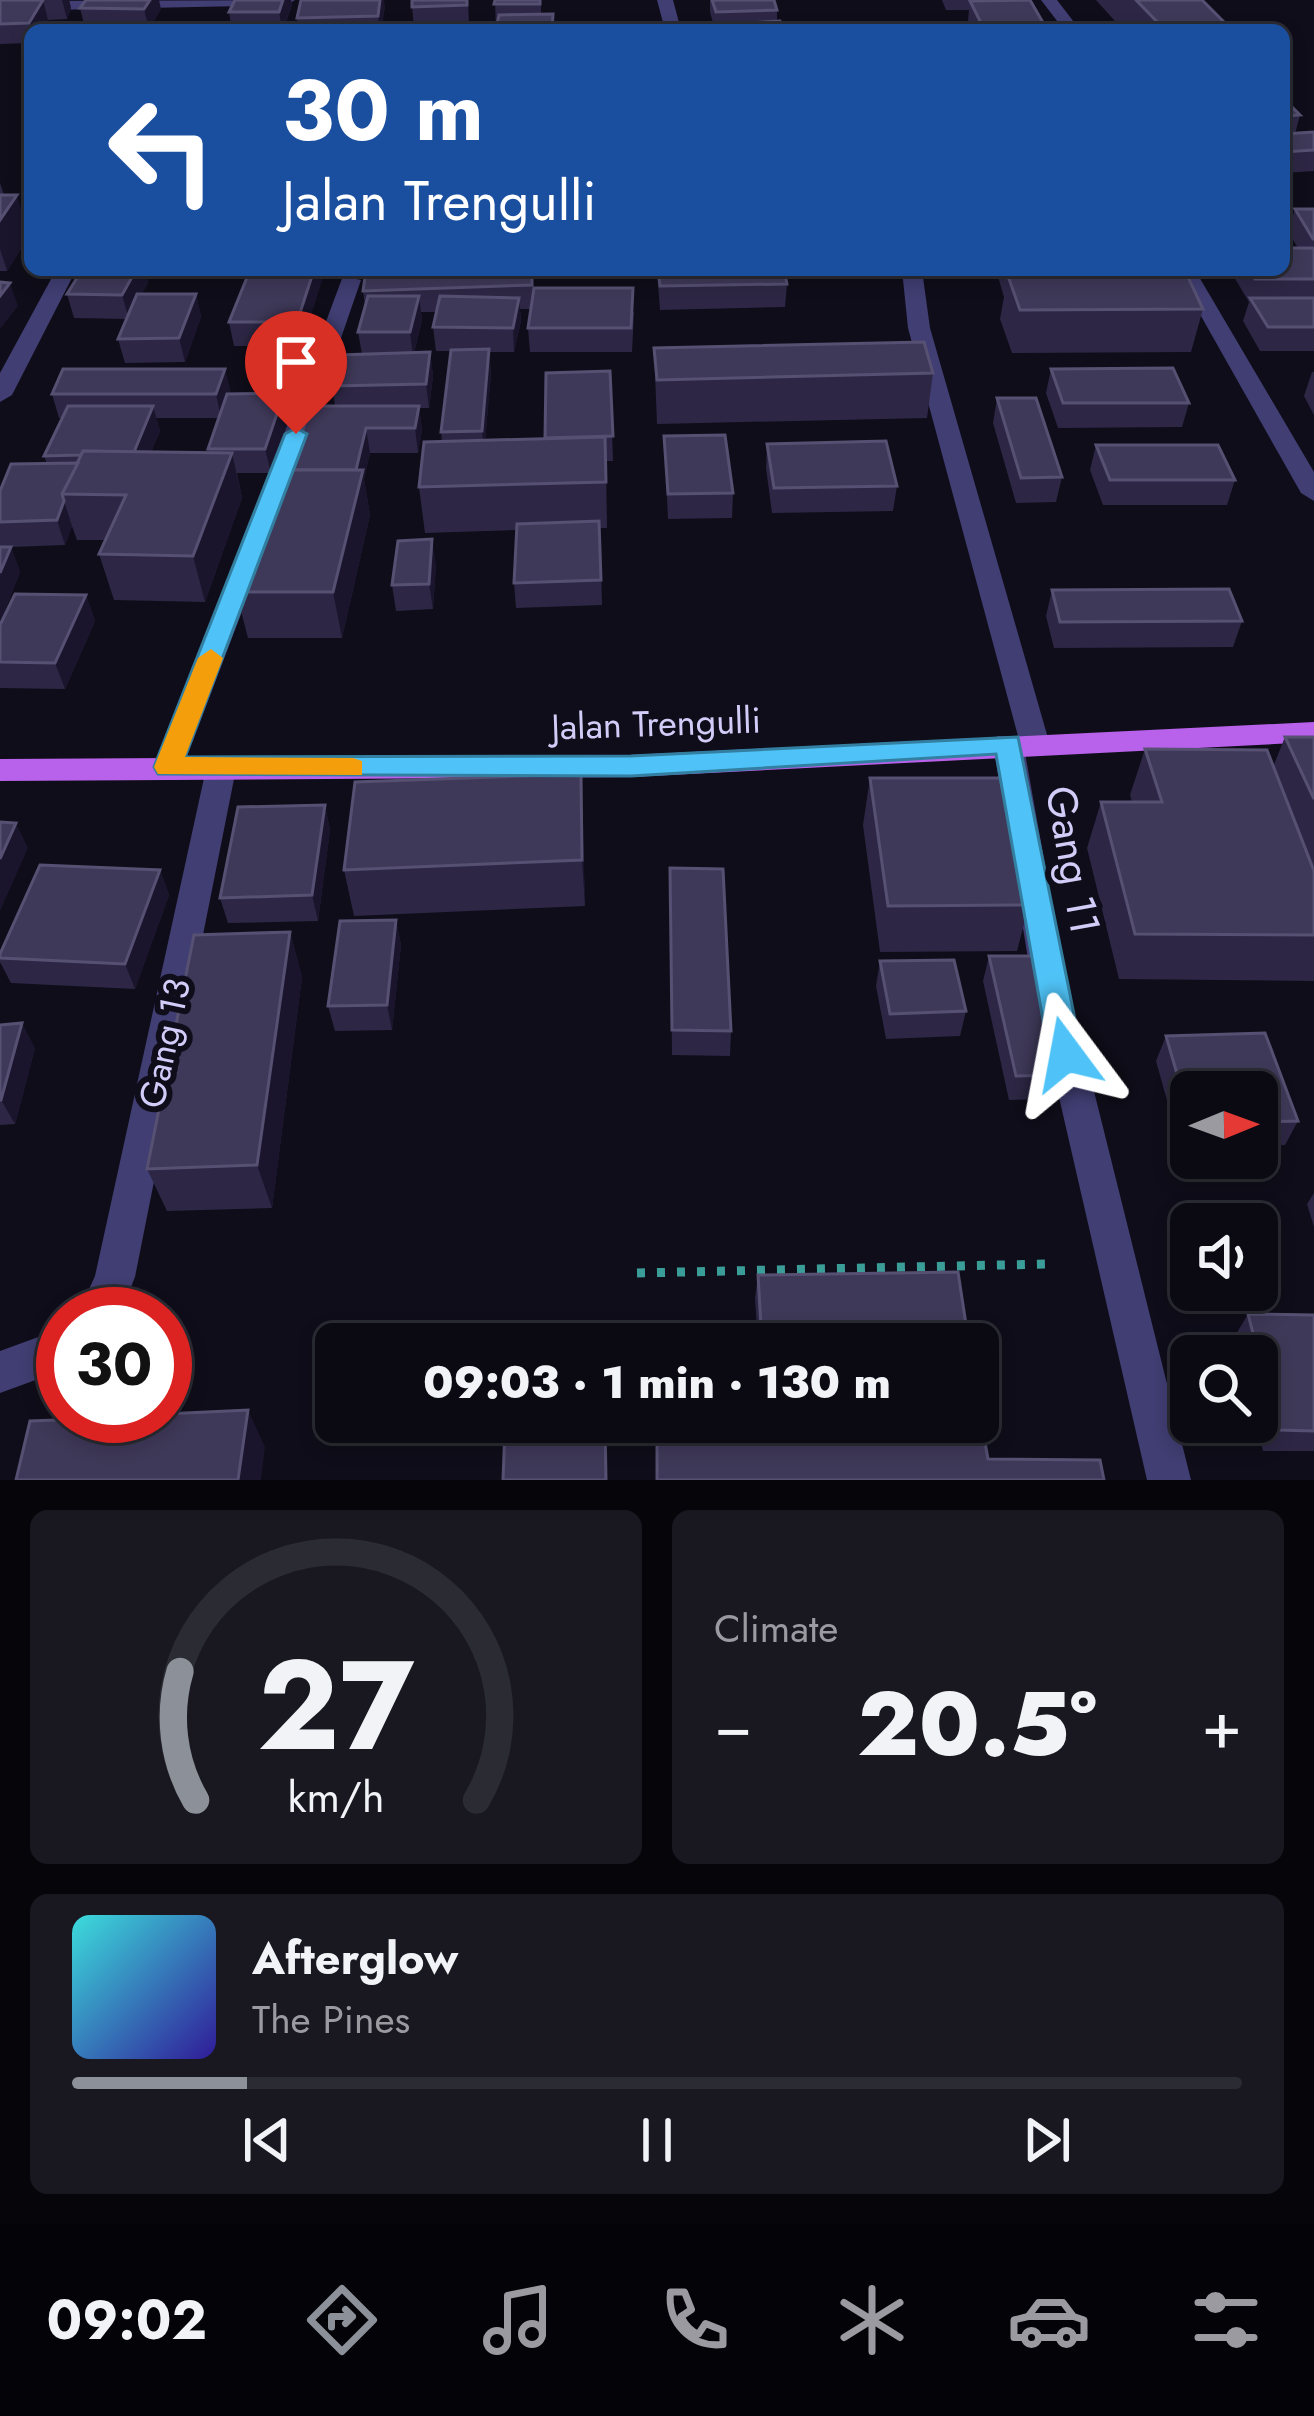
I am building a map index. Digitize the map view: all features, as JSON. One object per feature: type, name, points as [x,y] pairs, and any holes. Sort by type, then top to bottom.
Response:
[{"type":"main road","name":"Jalan Trengulli","points":[[0,770],[631,766],[1314,732]]},
{"type":"street","points":[[0,6],[287,0]]},
{"type":"street","points":[[1049,0],[1067,24]]},
{"type":"street","points":[[0,395],[63,276]]},
{"type":"street","name":"Gang 11","points":[[913,276],[920,328],[1022,744],[1047,971],[1113,1263],[1169,1480]]},
{"type":"street","points":[[1189,276],[1314,494]]},
{"type":"street","points":[[167,767],[286,466],[350,280]]},
{"type":"street","name":"Gang 13","points":[[111,1287],[221,769]]},
{"type":"street","points":[[0,1372],[36,1359]]},
{"type":"path","points":[[638,1273],[1113,1263]]},
{"type":"building","points":[[0,0],[43,0],[29,23],[0,24]]},
{"type":"building","points":[[86,0],[150,0],[144,9],[80,8]]},
{"type":"building","points":[[235,0],[283,0],[279,12],[229,12]]},
{"type":"building","points":[[301,0],[380,0],[378,16],[297,18]]},
{"type":"building","points":[[412,0],[467,0],[467,5],[412,7]]},
{"type":"building","points":[[495,0],[540,0],[540,4],[494,4]]},
{"type":"building","points":[[712,0],[774,0],[777,10],[716,12]]},
{"type":"building","points":[[1030,0],[1044,24],[982,24],[970,1]]},
{"type":"building","points":[[1136,0],[1202,0],[1226,24],[1159,24]]},
{"type":"building","points":[[553,14],[552,24],[497,24],[499,15]]},
{"type":"building","points":[[1314,132],[1314,150],[1290,152],[1290,134]]},
{"type":"building","points":[[0,195],[17,195],[0,220]]},
{"type":"building","points":[[1295,209],[1314,209],[1314,239],[1313,239]]},
{"type":"building","points":[[1290,248],[1314,248],[1314,279],[1255,279],[1290,276]]},
{"type":"building","points":[[78,276],[133,276],[122,295],[67,294]]},
{"type":"building","points":[[248,276],[312,276],[297,322],[229,322]]},
{"type":"building","points":[[365,276],[532,276],[532,285],[363,291]]},
{"type":"building","points":[[659,276],[785,276],[787,284],[660,286]]},
{"type":"building","points":[[1008,276],[1187,276],[1203,309],[1020,310]]},
{"type":"building","points":[[534,288],[633,288],[631,328],[528,328]]},
{"type":"building","points":[[137,294],[196,294],[179,338],[118,339]]},
{"type":"building","points":[[368,296],[419,296],[410,332],[358,332]]},
{"type":"building","points":[[440,296],[519,298],[513,328],[433,327]]},
{"type":"building","points":[[1250,298],[1314,298],[1314,327],[1268,327]]},
{"type":"building","points":[[924,342],[933,373],[657,380],[654,348]]},
{"type":"building","points":[[489,349],[482,431],[441,432],[451,350]]},
{"type":"building","points":[[430,352],[426,384],[332,386],[338,355]]},
{"type":"building","points":[[1173,368],[1189,403],[1063,403],[1051,369]]},
{"type":"building","points":[[63,369],[225,369],[216,394],[52,394]]},
{"type":"building","points":[[610,371],[613,436],[545,438],[546,373]]},
{"type":"building","points":[[284,393],[265,449],[208,449],[227,394]]},
{"type":"building","points":[[997,398],[1036,398],[1062,477],[1021,478]]},
{"type":"building","points":[[68,406],[153,406],[134,452],[44,456]]},
{"type":"building","points":[[310,406],[419,406],[415,428],[366,428],[356,470],[291,470]]},
{"type":"building","points":[[725,435],[733,493],[668,494],[664,436]]},
{"type":"building","points":[[605,437],[606,482],[419,487],[424,442]]},
{"type":"building","points":[[886,441],[897,486],[774,488],[767,444]]},
{"type":"building","points":[[1096,445],[1218,445],[1235,480],[1110,480]]},
{"type":"building","points":[[83,451],[232,453],[193,556],[99,554],[126,495],[62,494]]},
{"type":"building","points":[[78,463],[62,494],[57,520],[0,522],[0,491],[11,464]]},
{"type":"building","points":[[273,470],[363,470],[333,592],[236,592]]},
{"type":"building","points":[[599,521],[601,580],[514,583],[517,524]]},
{"type":"building","points":[[432,539],[429,584],[392,585],[398,541]]},
{"type":"building","points":[[0,547],[11,547],[0,573]]},
{"type":"building","points":[[1229,589],[1242,621],[1060,622],[1052,590]]},
{"type":"building","points":[[15,594],[86,595],[55,663],[0,662],[0,625]]},
{"type":"building","points":[[1285,737],[1314,737],[1314,799]]},
{"type":"building","points":[[1145,749],[1267,750],[1314,871],[1314,935],[1135,934],[1101,802],[1162,802]]},
{"type":"building","points":[[581,774],[582,860],[344,870],[355,782]]},
{"type":"building","points":[[870,778],[1000,778],[1029,905],[888,906]]},
{"type":"building","points":[[325,805],[312,895],[220,898],[238,807]]},
{"type":"building","points":[[0,822],[16,823],[0,859]]},
{"type":"building","points":[[40,865],[160,870],[125,964],[0,958]]},
{"type":"building","points":[[670,868],[723,869],[731,1031],[672,1030]]},
{"type":"building","points":[[396,920],[387,1005],[328,1006],[340,921]]},
{"type":"building","points":[[290,932],[257,1165],[147,1169],[194,935]]},
{"type":"building","points":[[989,956],[1036,956],[1066,1075],[1016,1076]]},
{"type":"building","points":[[954,960],[966,1011],[890,1014],[880,961]]},
{"type":"building","points":[[22,1023],[1,1100],[0,1100],[0,1025]]},
{"type":"building","points":[[1265,1033],[1298,1121],[1278,1121],[1278,1071],[1176,1071],[1166,1036]]},
{"type":"building","points":[[958,1272],[966,1323],[761,1323],[758,1275]]},
{"type":"building","points":[[1248,1314],[1314,1315],[1314,1431],[1278,1430],[1278,1335],[1253,1335]]},
{"type":"building","points":[[248,1410],[238,1480],[16,1480],[30,1421],[36,1421],[36,1443],[192,1443],[192,1413]]},
{"type":"building","points":[[504,1443],[605,1443],[606,1480],[503,1480]]},
{"type":"building","points":[[657,1443],[985,1443],[988,1459],[1100,1460],[1104,1480],[657,1480]]},
{"type":"slow traffic","points":[[211,658],[167,767],[353,768]]},
{"type":"route","points":[[296,434],[167,767],[631,766],[1008,744],[1066,1054]]}]
